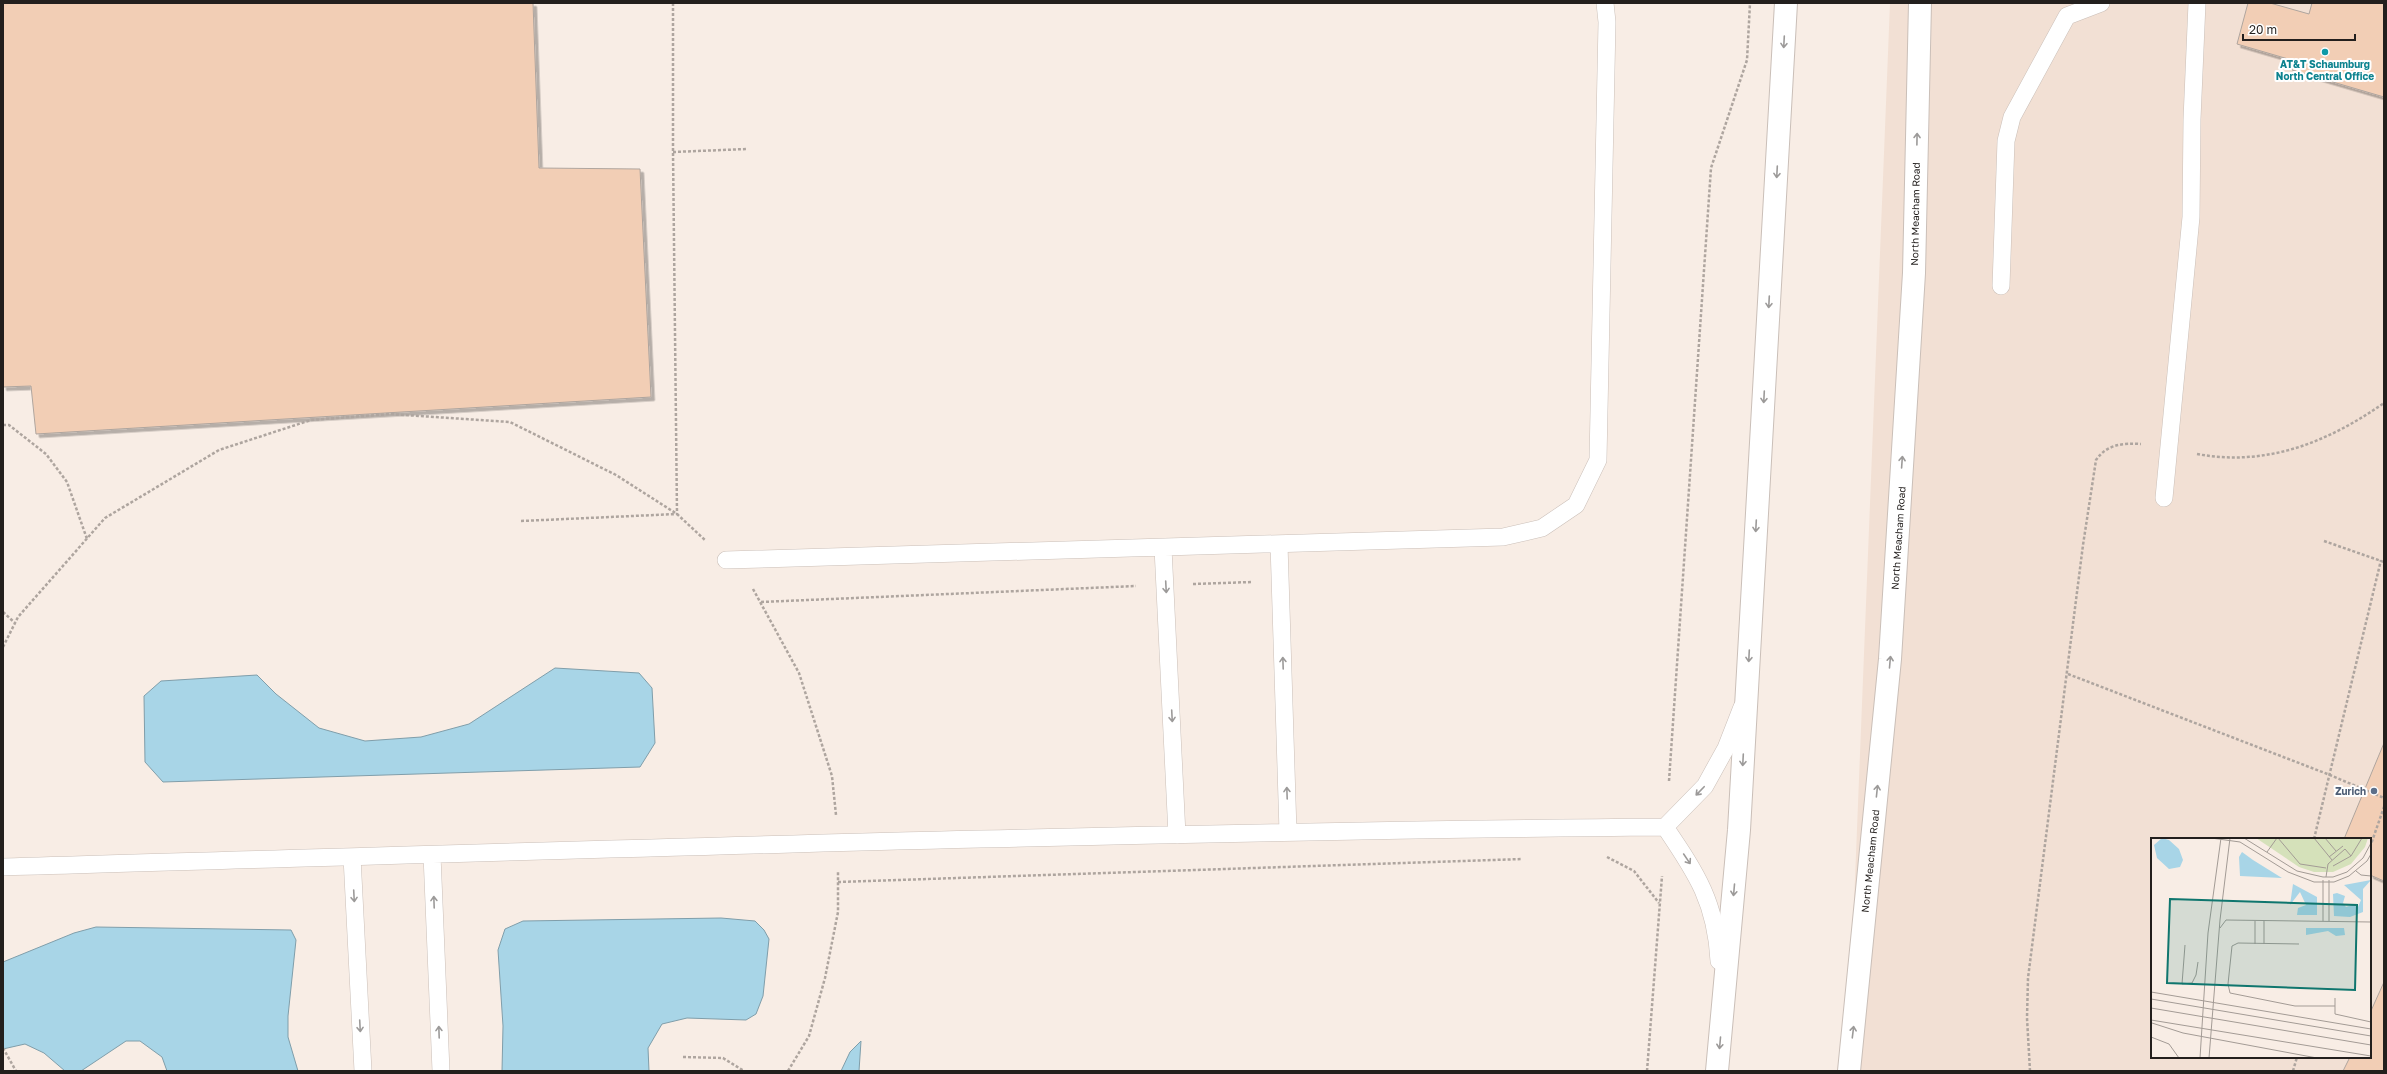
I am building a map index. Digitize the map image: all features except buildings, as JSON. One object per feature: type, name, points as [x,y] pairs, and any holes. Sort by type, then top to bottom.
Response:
[{"type":"main road","points":[[1717,1071],[1739,830],[1786,3]]},
{"type":"main road","name":"North Meacham Road","points":[[1848,1071],[1890,659],[1914,273],[1920,3]]},
{"type":"lane","points":[[726,560],[1503,537],[1542,528],[1576,505],[1598,460],[1607,30],[1605,3]]},
{"type":"lane","points":[[2001,286],[2006,141],[2012,117],[2067,16],[2101,3]]},
{"type":"lane","points":[[2164,498],[2191,217],[2192,119],[2197,3]]},
{"type":"lane","points":[[1279,544],[1288,832]]},
{"type":"lane","points":[[1164,548],[1177,834]]},
{"type":"lane","points":[[3,867],[1177,834],[1665,827],[1705,786],[1726,748],[1747,694]]},
{"type":"lane","points":[[1665,827],[1694,869],[1708,896],[1718,934],[1722,1015]]},
{"type":"lane","points":[[432,855],[441,1071]]},
{"type":"lane","points":[[352,857],[363,1071]]},
{"type":"path","points":[[673,3],[677,514]]},
{"type":"path","points":[[1647,1071],[1711,168],[1747,60],[1750,3]]},
{"type":"path","points":[[673,152],[747,149]]},
{"type":"path","points":[[2030,1071],[2027,1018],[2028,978],[2096,460],[2102,452],[2123,443],[2168,448],[2212,457],[2250,458],[2287,451],[2326,438],[2353,425],[2384,403]]},
{"type":"path","points":[[3,647],[18,617],[105,518],[219,450],[311,420],[390,414],[510,422],[616,475],[677,514],[750,582],[799,673],[830,768],[838,843],[838,912],[809,1036],[788,1071]]},
{"type":"path","points":[[3,425],[9,425],[46,454],[67,482],[87,539]]},
{"type":"path","points":[[521,521],[677,514]]},
{"type":"path","points":[[2314,838],[2382,561],[2324,540]]},
{"type":"path","points":[[761,602],[1280,581]]},
{"type":"path","points":[[3,612],[15,623]]},
{"type":"path","points":[[2068,674],[2330,775],[2384,798]]},
{"type":"path","points":[[2371,844],[2384,807]]},
{"type":"path","points":[[1606,856],[1634,871],[1660,903]]},
{"type":"path","points":[[838,882],[1523,859]]},
{"type":"path","points":[[3,1048],[16,1071]]},
{"type":"path","points":[[684,1057],[723,1058],[744,1071]]},
{"type":"path","points":[[2293,1071],[2298,1058]]},
{"type":"shaded area","points":[[1890,3],[2384,3],[2384,1071],[1844,1071],[1851,979]]},
{"type":"water","points":[[555,668],[639,673],[652,688],[655,743],[640,767],[163,782],[145,762],[144,696],[161,681],[257,675],[276,694],[319,728],[365,741],[421,737],[469,724]]},
{"type":"water","points":[[721,918],[755,921],[764,930],[769,939],[763,996],[756,1014],[746,1020],[687,1018],[662,1024],[648,1048],[649,1071],[502,1071],[503,1026],[498,950],[505,929],[523,921]]},
{"type":"water","points":[[96,927],[291,930],[296,940],[288,1016],[288,1037],[298,1071],[167,1071],[162,1057],[140,1041],[126,1041],[81,1071],[65,1071],[44,1053],[25,1044],[3,1049],[3,962],[74,933]]},
{"type":"water","points":[[861,1041],[859,1071],[841,1071],[850,1052]]},
{"type":"place","name":"AT&T Schaumburg North Central Office","points":[[2325,52]]},
{"type":"place","name":"Zurich","points":[[2374,791]]}]
